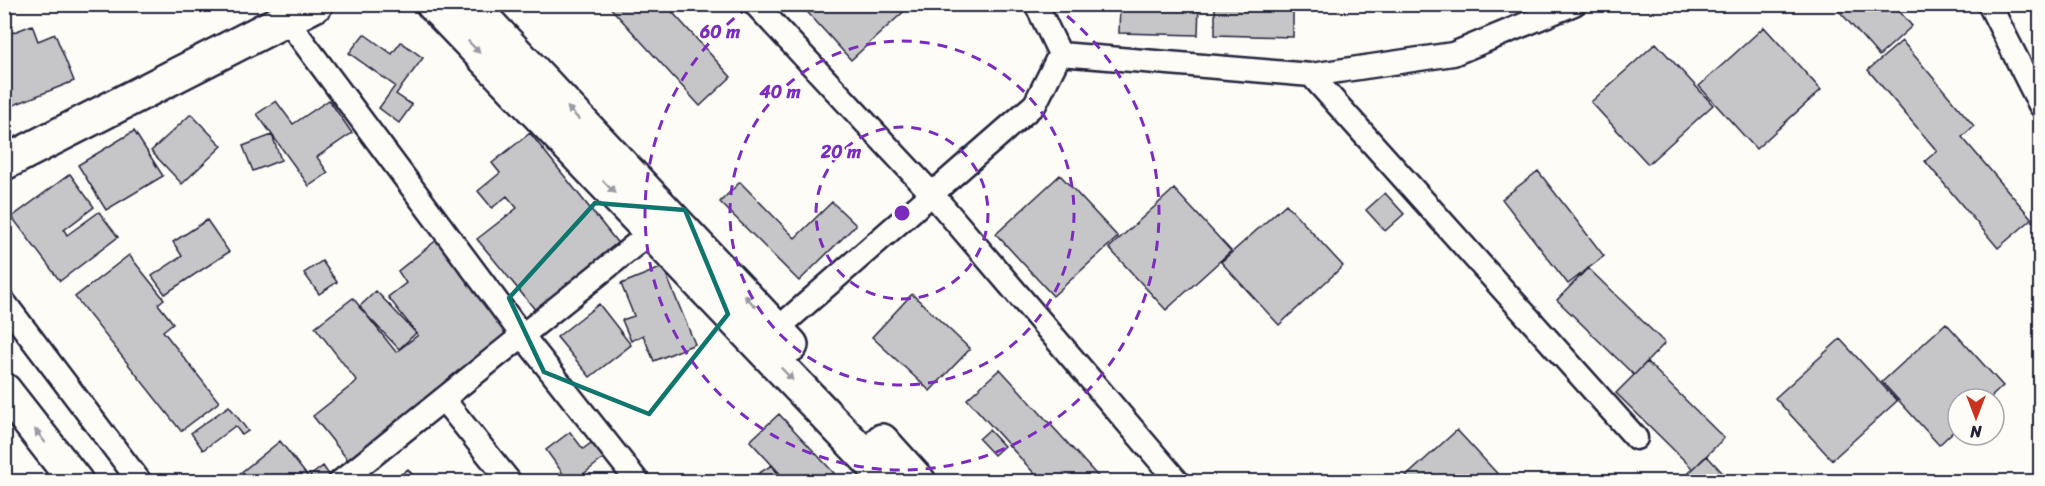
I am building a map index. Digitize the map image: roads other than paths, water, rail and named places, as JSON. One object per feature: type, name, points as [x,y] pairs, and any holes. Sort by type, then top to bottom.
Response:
[{"type":"street","points":[[4,163],[316,4]]},
{"type":"street","points":[[434,4],[651,232],[768,337],[919,482]]},
{"type":"street","points":[[470,4],[768,337],[878,478]]},
{"type":"street","points":[[755,4],[932,194],[1178,482]]},
{"type":"street","points":[[1036,4],[1060,54]]},
{"type":"street","points":[[1060,54],[1311,75],[1453,54],[1574,4]]},
{"type":"street","points":[[1989,4],[2040,105]]},
{"type":"street","points":[[287,20],[522,335],[638,482]]},
{"type":"street","points":[[768,337],[1035,104],[1060,54]]},
{"type":"street","points":[[1311,75],[1636,438]]},
{"type":"street","points":[[340,482],[651,232]]},
{"type":"street","points":[[4,302],[140,482]]},
{"type":"street","points":[[4,390],[76,482]]},
{"type":"street","points":[[443,399],[510,482]]}]
